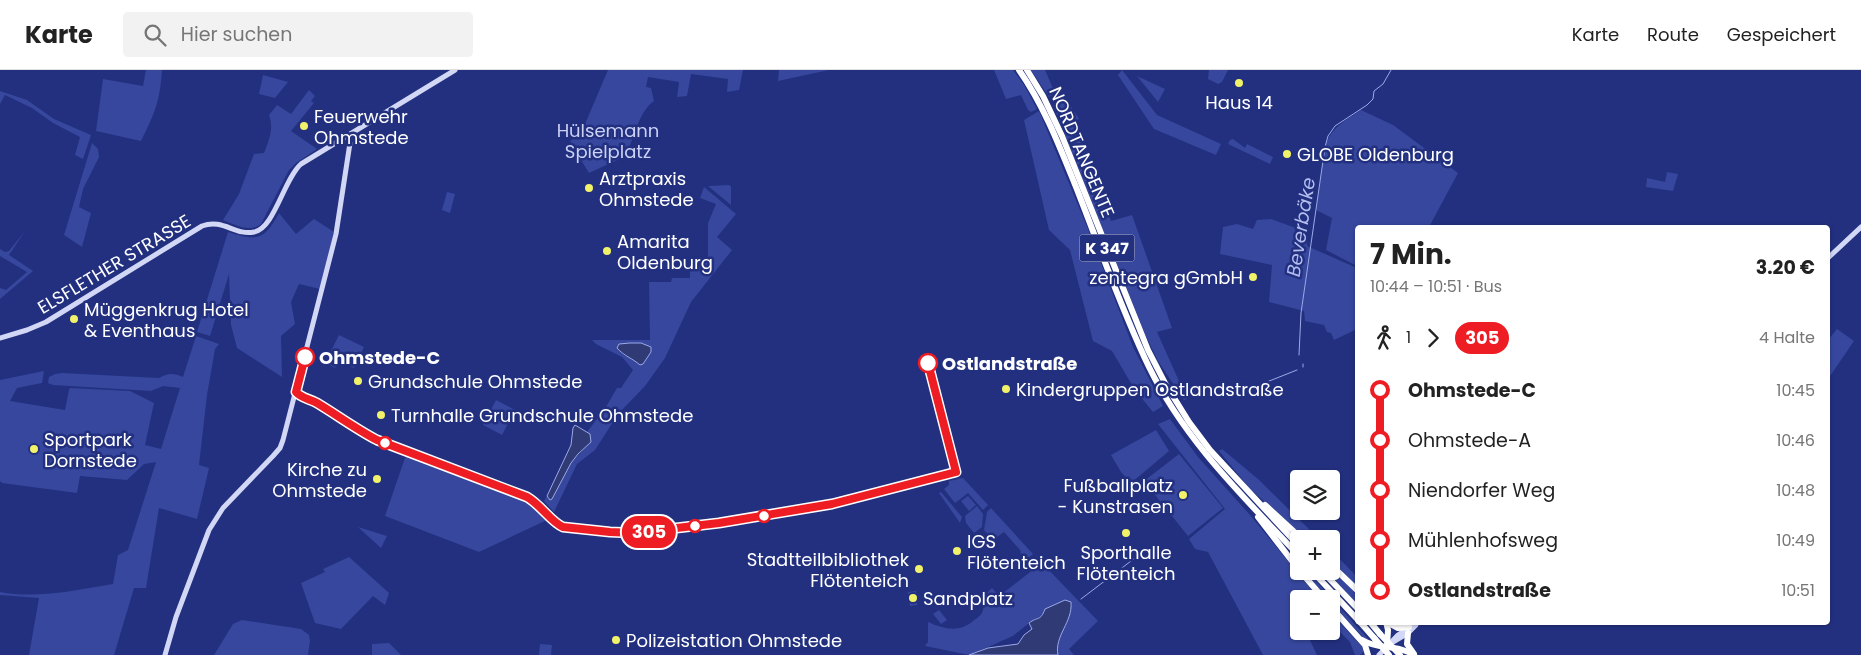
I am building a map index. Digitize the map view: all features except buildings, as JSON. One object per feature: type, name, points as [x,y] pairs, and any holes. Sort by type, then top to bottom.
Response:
[{"type":"highway","name":"NORDTANGENTE","points":[[1019,70],[1040,98]]},
{"type":"highway","name":"NORDTANGENTE","points":[[1027,70],[1047,111],[1137,341],[1173,403],[1211,460],[1290,546]]},
{"type":"highway","name":"NORDTANGENTE","points":[[1182,417],[1290,536]]},
{"type":"highway","name":"K 347","points":[[1250,494],[1261,500],[1293,530]]},
{"type":"highway","name":"K 347","points":[[1255,509],[1260,521],[1290,559]]},
{"type":"highway","points":[[1340,574],[1355,588]]},
{"type":"highway","name":"K 347","points":[[1308,580],[1316,590]]},
{"type":"highway","points":[[1320,580],[1355,617]]},
{"type":"highway","points":[[1331,580],[1355,606]]},
{"type":"highway","points":[[1340,617],[1365,645],[1368,655]]},
{"type":"highway","points":[[1363,625],[1386,651]]},
{"type":"highway","points":[[1372,625],[1400,655]]},
{"type":"highway","points":[[1386,651],[1387,625]]},
{"type":"highway","points":[[1392,625],[1408,630],[1407,644],[1414,655]]},
{"type":"highway","points":[[1359,638],[1386,651],[1402,649],[1414,655]]},
{"type":"street","points":[[166,655],[176,617],[209,530],[223,508],[273,456],[280,448],[283,440],[336,234],[350,143],[347,137],[455,70]]},
{"type":"street","name":"ELSFLETHER STRASSE","points":[[0,338],[46,322],[202,226],[217,224],[248,232],[259,230],[267,223],[290,177],[298,167],[347,137]]},
{"type":"street","points":[[1830,256],[1861,227]]},
{"type":"street","points":[[1373,655],[1386,651],[1408,630]]},
{"type":"green space","points":[[146,70],[162,70],[156,107],[141,141],[96,131],[103,79],[143,86]]},
{"type":"green space","name":"Hülsemann Spielplatz","points":[[608,70],[743,70],[739,90],[727,92],[728,79],[691,74],[687,96],[677,97],[679,82],[648,77],[646,87],[651,88],[654,101],[640,119],[626,156],[589,173],[570,142],[585,124]]},
{"type":"green space","points":[[779,70],[829,70],[778,81]]},
{"type":"green space","points":[[994,70],[1013,70],[1024,85],[1037,109],[1031,112],[1028,110],[1021,95],[1006,99]]},
{"type":"green space","points":[[1031,70],[1045,70],[1055,93],[1049,97]]},
{"type":"green space","points":[[1122,70],[1157,115],[1221,144],[1216,155],[1154,129],[1118,75]]},
{"type":"green space","points":[[1209,70],[1228,70],[1222,82],[1218,84],[1208,79]]},
{"type":"green space","points":[[263,75],[288,82],[275,98],[259,94]]},
{"type":"green space","points":[[1137,76],[1165,89],[1158,102]]},
{"type":"green space","points":[[309,90],[315,96],[311,101],[314,103],[291,131],[317,149],[289,170],[261,224],[256,227],[247,228],[223,220],[239,194],[254,154],[264,153],[271,130],[269,115],[277,105],[291,114]]},
{"type":"green space","points":[[0,91],[27,100],[54,119],[91,135],[83,159],[75,155],[80,137],[53,123],[32,108],[5,95],[0,104]]},
{"type":"green space","points":[[1065,97],[1079,119],[1073,122],[1111,221],[1132,215],[1172,328],[1157,332],[1187,399],[1184,400],[1158,361],[1145,334],[1053,105]]},
{"type":"green space","points":[[1361,110],[1393,125],[1458,173],[1430,225],[1355,225],[1355,265],[1326,250],[1332,218],[1316,210],[1325,147],[1331,134],[1339,125]]},
{"type":"green space","points":[[1039,111],[1088,229],[1133,347],[1163,406],[1153,412],[1135,390],[1112,351],[1093,341],[1070,250],[1049,230],[1024,120]]},
{"type":"green space","points":[[1233,139],[1245,148],[1247,144],[1273,157],[1270,164],[1228,144]]},
{"type":"green space","points":[[92,143],[98,149],[99,157],[83,189],[79,207],[91,213],[82,247],[64,235]]},
{"type":"green space","points":[[1667,172],[1678,174],[1673,191],[1646,187],[1647,178],[1665,182]]},
{"type":"green space","points":[[729,185],[731,187],[731,205],[708,186]]},
{"type":"green space","points":[[704,187],[736,214],[717,237],[732,250],[691,302],[665,358],[645,386],[618,414],[595,450],[577,464],[554,512],[544,501],[547,496],[548,499],[552,499],[571,463],[583,450],[590,434],[587,432],[606,407],[617,388],[621,388],[633,370],[622,357],[596,344],[592,340],[650,340],[649,282],[671,282],[672,278],[690,278],[690,259],[708,259],[708,223],[716,204],[700,198]],"holes":[[[620,352],[651,352],[643,364]]]},
{"type":"green space","points":[[447,192],[455,194],[450,213],[442,210]]},
{"type":"green space","points":[[279,213],[296,234],[314,219],[334,232],[320,289],[299,284],[291,302],[295,324],[281,336],[282,377],[237,348],[231,325],[229,274],[210,336],[197,332],[228,232],[246,237],[259,236],[269,229]]},
{"type":"green space","points":[[1271,219],[1304,231],[1307,234],[1307,246],[1355,267],[1355,330],[1334,340],[1324,325],[1305,321],[1304,311],[1269,302],[1272,265],[1220,254],[1223,227],[1237,224],[1253,229],[1257,220]]},
{"type":"green space","points":[[25,231],[9,255],[33,271],[0,299],[0,288],[6,290],[27,272],[0,256],[0,249],[5,252],[9,251]]},
{"type":"green space","points":[[1837,329],[1854,341],[1830,376],[1830,338]]},
{"type":"green space","points":[[339,335],[364,347],[354,368],[339,361],[335,368],[325,363]]},
{"type":"green space","points":[[196,336],[219,344],[215,349],[207,395],[199,465],[209,468],[197,519],[159,508],[146,588],[134,588],[114,655],[29,655],[39,598],[0,595],[0,592],[28,595],[71,591],[113,584],[118,555],[128,550],[156,462],[144,464],[127,480],[80,476],[77,493],[2,483],[0,481],[0,380],[44,371],[42,383],[17,388],[10,401],[65,410],[70,388],[130,391],[154,403],[145,445],[161,449],[180,388],[163,386],[151,391],[53,385],[48,383],[49,377],[62,373],[159,378],[171,374],[183,377]]},
{"type":"green space","points":[[496,400],[515,410],[502,435],[483,425]]},
{"type":"green space","points":[[1170,419],[1198,457],[1250,515],[1290,564],[1290,580],[1303,580],[1312,590],[1290,590],[1290,640],[1310,640],[1317,655],[1263,655],[1208,552],[1195,549],[1189,539],[1225,509],[1158,424]]},
{"type":"green space","points":[[1156,430],[1169,451],[1131,483],[1121,472],[1111,455]]},
{"type":"green space","points":[[1222,449],[1258,479],[1290,510],[1290,520],[1300,520],[1310,530],[1297,530],[1250,489],[1219,451]]},
{"type":"green space","name":"Fußballplatz - Kunstrasen","points":[[1179,454],[1223,508],[1188,536],[1144,481]]},
{"type":"green space","points":[[406,455],[521,498],[535,507],[547,520],[479,552],[385,516]]},
{"type":"green space","points":[[963,478],[988,505],[983,510],[968,493],[955,503],[944,489],[949,485],[949,481]]},
{"type":"green space","points":[[941,492],[962,517],[960,523],[939,493]]},
{"type":"green space","points":[[968,496],[976,505],[969,511],[961,501]]},
{"type":"green space","points":[[977,506],[983,514],[982,527],[974,533],[966,523],[965,516]]},
{"type":"green space","points":[[991,508],[1033,554],[1026,560],[1021,551],[1004,532],[993,540],[984,530],[987,512]]},
{"type":"green space","points":[[358,527],[387,536],[381,548]]},
{"type":"green space","points":[[349,557],[389,593],[385,605],[373,596],[341,629],[315,623],[301,583],[325,572],[323,569]]},
{"type":"green space","points":[[1340,559],[1355,575],[1355,585],[1340,571]]},
{"type":"green space","points":[[1042,563],[1098,621],[1069,649],[1074,655],[969,655],[925,646],[928,642],[928,622],[951,629],[968,625],[981,614],[989,590],[992,588],[999,596]],"holes":[[[1029,623],[1032,627],[1018,644],[979,651],[1013,636]]]},
{"type":"green space","points":[[1340,577],[1355,593],[1355,602],[1335,580],[1340,580]]},
{"type":"green space","points":[[1311,580],[1315,580],[1324,590],[1319,590]]},
{"type":"green space","name":"Sandplatz","points":[[916,591],[917,605],[910,606],[908,592]]},
{"type":"green space","points":[[1340,608],[1370,641],[1364,638],[1340,613]]},
{"type":"green space","points":[[939,610],[947,620],[941,624],[933,614]]},
{"type":"green space","points":[[242,620],[301,629],[309,635],[308,655],[214,655],[233,624]]},
{"type":"green space","points":[[1340,623],[1365,650],[1360,655],[1355,655],[1350,642],[1340,632]]},
{"type":"green space","points":[[389,643],[401,655],[372,655],[372,644]]},
{"type":"green space","points":[[540,644],[552,645],[551,655],[539,655]]},
{"type":"shaded area","points":[[641,343],[651,347],[651,352],[643,364],[640,365],[617,348],[619,344]]},
{"type":"shaded area","points":[[575,425],[590,434],[591,442],[571,463],[550,500],[547,496],[571,445]]},
{"type":"shaded area","points":[[1065,600],[1071,602],[1071,609],[1057,648],[1058,655],[969,655],[988,648],[1018,644],[1024,635],[1032,629],[1029,623],[1040,617],[1045,609]]},
{"type":"waterway","name":"Beverbäke","points":[[1299,355],[1301,313],[1328,136],[1335,126],[1373,99],[1374,91],[1383,84],[1391,70]]},
{"type":"waterway","name":"Beverbäke","points":[[1229,397],[1297,370]]},
{"type":"waterway","name":"Beverbäke","points":[[1081,599],[1135,558]]},
{"type":"bus line","name":"305","points":[[305,357],[296,392],[317,403],[360,431],[377,440],[527,497],[541,506],[563,527],[619,533],[652,532],[719,523],[832,504],[956,472],[928,363]]},
{"type":"place","name":"Haus 14","points":[[1239,83]]},
{"type":"place","name":"Feuerwehr Ohmstede","points":[[304,126]]},
{"type":"place","name":"GLOBE Oldenburg","points":[[1287,154]]},
{"type":"place","name":"Arztpraxis Ohmstede","points":[[589,188]]},
{"type":"place","name":"Amarita Oldenburg","points":[[607,251]]},
{"type":"place","name":"zentegra gGmbH","points":[[1253,277]]},
{"type":"place","name":"Müggenkrug Hotel & Eventhaus","points":[[74,319]]},
{"type":"place","name":"Ohmstede-C","points":[[305,357]]},
{"type":"place","name":"Ostlandstraße","points":[[928,363]]},
{"type":"place","name":"Grundschule Ohmstede","points":[[358,381]]},
{"type":"place","name":"Kindergruppen Ostlandstraße","points":[[1006,389]]},
{"type":"place","name":"Turnhalle Grundschule Ohmstede","points":[[381,415]]},
{"type":"place","name":"Sportpark Dornstede","points":[[34,449]]},
{"type":"place","name":"Kirche zu Ohmstede","points":[[377,479]]},
{"type":"place","name":"Fußballplatz - Kunstrasen","points":[[1183,495]]},
{"type":"place","name":"Sporthalle Flötenteich","points":[[1126,533]]},
{"type":"place","name":"IGS Flötenteich","points":[[957,551]]},
{"type":"place","name":"Stadtteilbibliothek Flötenteich","points":[[919,569]]},
{"type":"place","name":"Sandplatz","points":[[913,598]]},
{"type":"place","name":"Polizeistation Ohmstede","points":[[616,640]]}]
